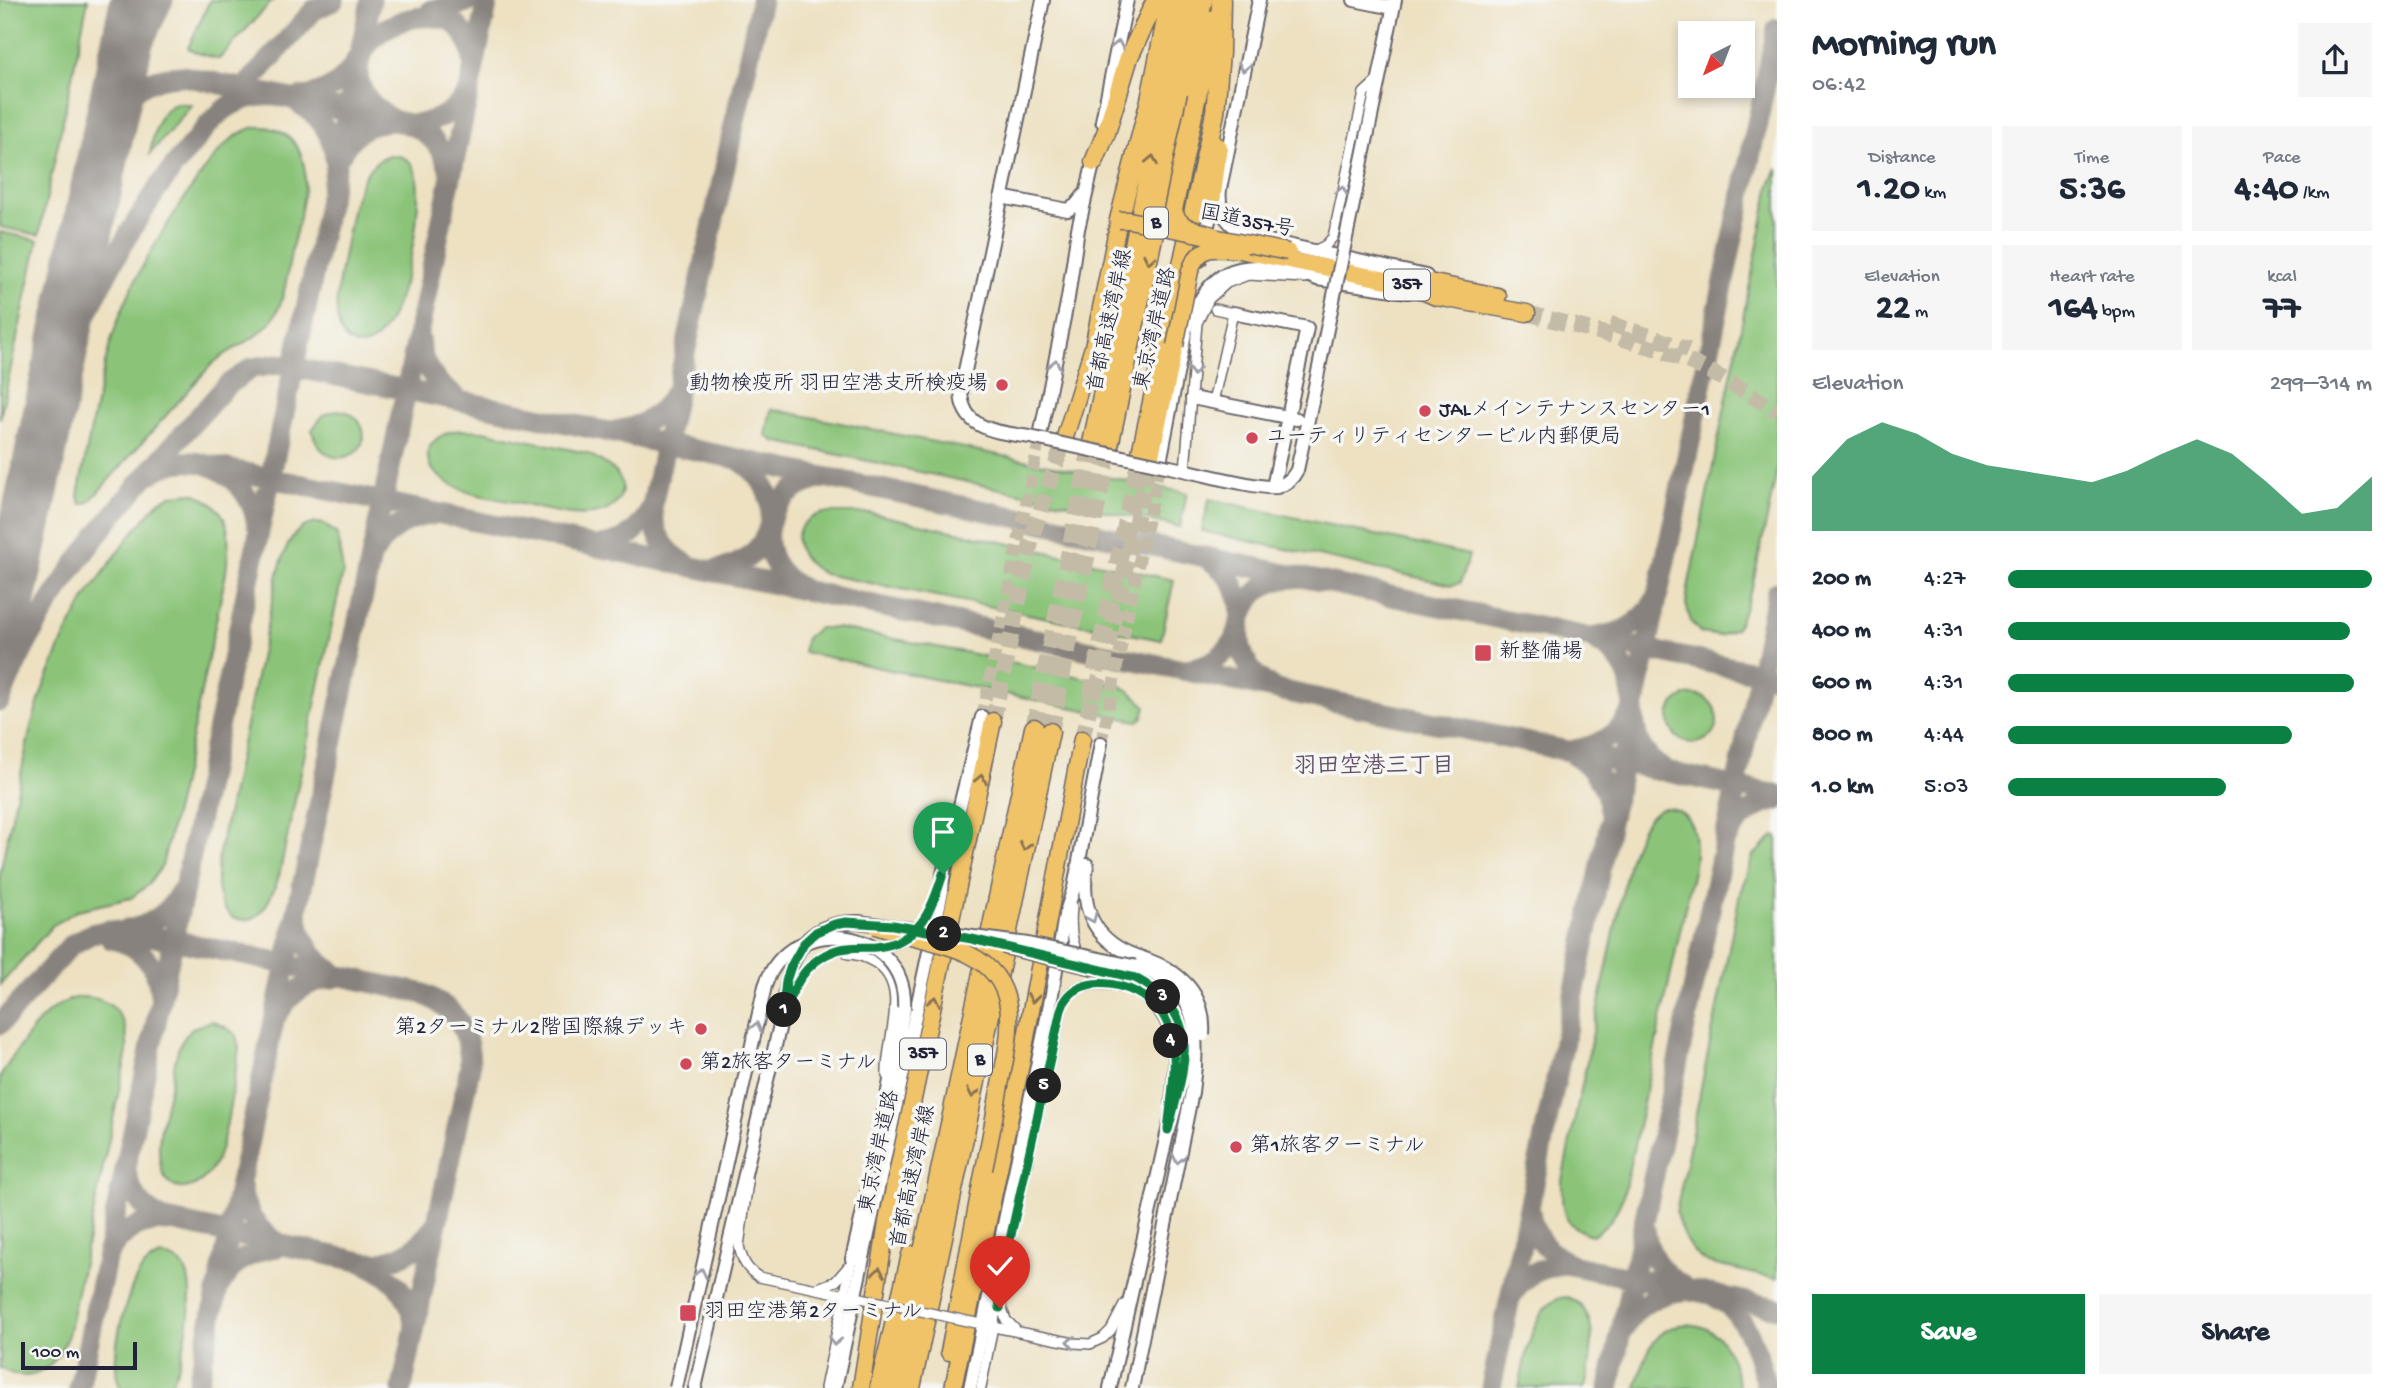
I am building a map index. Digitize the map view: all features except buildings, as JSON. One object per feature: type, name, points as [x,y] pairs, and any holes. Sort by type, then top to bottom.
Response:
[{"type":"highway","points":[[1094,162],[1106,133],[1129,57],[1156,0]]},
{"type":"highway","points":[[1065,437],[1093,347],[1119,220],[1141,135],[1170,0]]},
{"type":"highway","name":"首都高速湾岸線","points":[[1186,0],[1100,444],[1203,0]]},
{"type":"highway","points":[[1156,458],[1215,113],[1220,53],[1219,0]]},
{"type":"highway","points":[[1213,236],[1181,225],[1175,219],[1173,211],[1219,0]]},
{"type":"highway","points":[[1210,210],[1223,114],[1223,70],[1220,53]]},
{"type":"highway","name":"国道357号","points":[[1119,220],[1128,226],[1238,250],[1287,256],[1500,297],[1528,308],[1436,297],[1406,284],[1287,256],[1213,236],[1119,220]]},
{"type":"highway","name":"東京湾岸道路","points":[[1156,458],[1190,271],[1195,259],[1208,250],[1238,250]]},
{"type":"highway","name":"東京湾岸道路","points":[[861,1388],[887,1222],[987,719]]},
{"type":"highway","name":"首都高速湾岸線","points":[[894,1388],[967,1043],[1042,730],[911,1388]]},
{"type":"highway","points":[[953,1388],[1021,1064],[1082,739]]},
{"type":"highway","points":[[876,926],[965,952],[987,967],[1003,988],[1009,1008],[1011,1033],[943,1388]]},
{"type":"highway","points":[[879,1388],[898,1300],[918,1230],[946,1100],[967,1043]]},
{"type":"street","points":[[1043,0],[962,384],[962,403],[967,414],[982,427],[1035,434],[1156,458],[1185,470],[1273,488],[1294,476],[1308,421],[1394,4],[1354,0]]},
{"type":"street","points":[[1035,434],[1068,298],[1078,229],[1128,0]]},
{"type":"street","points":[[1156,458],[1188,328],[1210,210],[1227,148],[1259,0]]},
{"type":"street","points":[[1316,250],[1326,245],[1333,237],[1364,93],[1379,79]]},
{"type":"street","points":[[1227,148],[1219,199],[1229,223],[1238,231],[1251,237],[1410,272],[1500,297]]},
{"type":"street","points":[[1001,200],[1068,210],[1081,201],[1087,192]]},
{"type":"street","points":[[1001,200],[1067,216],[1078,229]]},
{"type":"street","points":[[1188,328],[1203,294],[1216,279],[1233,270],[1254,266],[1270,267],[1306,273],[1317,279]]},
{"type":"street","points":[[1185,470],[1197,323],[1209,299],[1218,289],[1248,275],[1317,279],[1436,297]]},
{"type":"street","points":[[1215,309],[1307,328],[1273,488]]},
{"type":"street","points":[[1213,402],[1233,313]]},
{"type":"street","points":[[1192,398],[1308,421]]},
{"type":"street","points":[[782,1016],[798,980],[806,969],[822,958],[838,950],[887,946],[901,941],[926,918],[935,901],[987,719]]},
{"type":"street","points":[[1132,1388],[1203,1027],[1194,994],[1172,970],[1120,950],[1103,937],[1086,904],[1084,881],[1097,795],[1100,748],[1074,888],[1071,919],[1074,947],[1079,957],[1096,975],[1146,999],[1165,1017],[1170,1030],[1174,1060],[1168,1130]]},
{"type":"street","points":[[835,1388],[942,891],[943,874]]},
{"type":"street","points":[[970,1388],[1052,994],[1065,915],[1074,888]]},
{"type":"street","points":[[695,1388],[782,1016],[789,973],[796,955],[816,932],[835,924],[858,922],[876,926],[893,925],[972,939],[1049,948],[1139,967],[1158,975],[1176,988],[1191,1011],[1196,1030],[1195,1066]]},
{"type":"street","points":[[676,1388],[765,986],[773,967],[788,951],[809,940],[835,937],[863,943],[878,951],[894,966],[902,985],[904,1008],[852,1259],[853,1297],[825,1388]]},
{"type":"street","points":[[972,939],[1135,978],[1155,989],[1169,1002],[1178,1017],[1184,1037],[1184,1068],[1110,1388]]},
{"type":"street","points":[[822,958],[838,954],[858,954],[879,965],[894,986],[895,1008],[886,1058],[888,1085]]},
{"type":"street","points":[[1019,1332],[1006,1320],[999,1298],[1063,1003],[1076,989],[1089,984],[1123,986]]},
{"type":"street","points":[[748,1162],[747,1197],[738,1246],[743,1262],[759,1277],[984,1325],[1090,1344],[1103,1338],[1111,1330],[1132,1287]]},
{"type":"street","points":[[813,1288],[836,1281],[852,1259]]},
{"type":"street","points":[[981,1388],[984,1325],[999,1298]]},
{"type":"green space","points":[[0,0],[88,0],[39,235],[0,227]]},
{"type":"green space","points":[[210,0],[273,0],[219,59],[188,48]]},
{"type":"green space","points":[[178,103],[192,105],[150,154],[161,117],[171,106]]},
{"type":"green space","points":[[256,127],[271,128],[291,139],[304,164],[302,207],[277,312],[266,328],[211,365],[89,502],[81,504],[78,495],[96,403],[104,366],[124,304],[169,222],[214,157],[237,135]]},
{"type":"green space","points":[[389,155],[402,157],[413,166],[418,206],[414,237],[399,300],[387,325],[373,341],[357,345],[347,339],[340,330],[337,317],[340,271],[355,198],[368,171],[380,159]]},
{"type":"green space","points":[[1777,168],[1777,471],[1753,584],[1735,629],[1720,636],[1701,633],[1691,622],[1686,604],[1770,185]]},
{"type":"green space","points":[[0,232],[38,240],[0,419]]},
{"type":"green space","points":[[771,409],[1187,493],[1180,527],[774,441],[766,435]]},
{"type":"green space","points":[[338,410],[356,417],[364,434],[362,444],[356,452],[347,457],[327,454],[318,445],[312,430],[323,415]]},
{"type":"green space","points":[[460,430],[483,431],[587,453],[617,474],[621,480],[621,494],[614,505],[603,512],[572,514],[462,490],[437,474],[428,458],[432,443],[439,437]]},
{"type":"green space","points":[[193,493],[206,499],[223,515],[228,535],[226,573],[162,866],[148,885],[131,898],[78,910],[52,926],[0,985],[0,873],[31,726],[43,688],[64,638],[86,597],[129,537],[159,502],[171,495]]},
{"type":"green space","points":[[1209,499],[1469,555],[1460,583],[1452,585],[1202,531]]},
{"type":"green space","points":[[823,513],[871,513],[1174,580],[1161,640],[824,574],[805,559],[797,542],[802,525]]},
{"type":"green space","points":[[324,524],[338,535],[343,572],[279,876],[261,912],[249,920],[242,920],[233,918],[219,898],[218,858],[278,573],[294,535],[307,525]]},
{"type":"green space","points":[[819,628],[837,628],[969,653],[1121,686],[1146,706],[1143,717],[1138,721],[803,652],[806,638]]},
{"type":"green space","points":[[1693,695],[1710,702],[1717,719],[1710,736],[1693,743],[1676,736],[1669,719],[1676,702]]},
{"type":"green space","points":[[1662,808],[1673,809],[1688,819],[1694,836],[1694,866],[1623,1197],[1611,1219],[1592,1235],[1574,1227],[1568,1221],[1563,1208],[1562,1180],[1629,861],[1637,838],[1649,817]]},
{"type":"green space","points":[[1777,836],[1777,1279],[1701,1259],[1687,1242],[1676,1213],[1740,893],[1753,856]]},
{"type":"green space","points":[[81,997],[103,1001],[118,1012],[125,1030],[127,1052],[68,1335],[50,1364],[33,1375],[23,1376],[0,1368],[0,1077],[24,1040],[44,1017],[55,1007]]},
{"type":"green space","points":[[212,1021],[236,1035],[239,1049],[226,1125],[219,1154],[208,1174],[192,1186],[175,1187],[163,1174],[159,1143],[175,1059],[180,1044],[192,1028]]},
{"type":"green space","points":[[162,1256],[181,1264],[189,1280],[187,1329],[179,1364],[168,1388],[121,1388],[116,1362],[125,1308],[143,1268]]},
{"type":"green space","points":[[1567,1297],[1578,1303],[1590,1324],[1590,1364],[1585,1388],[1519,1388],[1538,1319],[1555,1300]]},
{"type":"green space","points":[[1685,1324],[1709,1330],[1724,1344],[1740,1388],[1636,1388],[1646,1357],[1657,1339],[1673,1327]]},
{"type":"taxiway","points":[[114,105],[163,0]]},
{"type":"taxiway","points":[[237,96],[314,10],[334,0]]},
{"type":"taxiway","points":[[79,1388],[371,0]]},
{"type":"taxiway","points":[[431,10],[453,9],[472,0]]},
{"type":"taxiway","points":[[197,1388],[488,0]]},
{"type":"taxiway","points":[[687,564],[672,554],[661,540],[652,506],[761,0]]},
{"type":"taxiway","points":[[468,91],[461,102],[441,117],[417,124],[404,123],[381,112],[364,93],[358,75],[361,57],[371,41],[387,28],[407,20],[429,17],[452,21],[457,25],[472,52],[473,64]]},
{"type":"taxiway","points":[[1491,1388],[1777,29]]},
{"type":"taxiway","points":[[298,98],[316,94],[332,86],[346,75],[356,60]]},
{"type":"taxiway","points":[[109,128],[121,105],[137,89],[158,79],[183,76],[359,113]]},
{"type":"taxiway","points":[[54,391],[112,264],[167,176],[208,125],[224,110],[258,96],[276,96]]},
{"type":"taxiway","points":[[298,103],[324,126],[335,158]]},
{"type":"taxiway","points":[[341,154],[354,137],[369,126],[386,121],[404,123],[420,129],[434,141],[445,157],[451,177]]},
{"type":"taxiway","points":[[419,338],[430,372],[441,386],[456,397]]},
{"type":"taxiway","points":[[0,701],[20,655],[44,612],[70,572],[129,495],[227,385],[252,368],[277,364],[1777,677]]},
{"type":"taxiway","points":[[615,431],[649,420],[663,408],[674,393]]},
{"type":"taxiway","points":[[715,570],[735,565],[752,554],[763,541],[769,524],[771,507],[766,490],[756,474],[739,460]]},
{"type":"taxiway","points":[[150,474],[167,465],[185,462],[202,463],[218,469],[244,492],[257,525]]},
{"type":"taxiway","points":[[213,466],[1777,795]]},
{"type":"taxiway","points":[[801,588],[784,575],[773,560],[768,543],[769,526],[775,510],[787,496],[803,485],[824,478]]},
{"type":"taxiway","points":[[601,546],[618,542],[632,533],[652,506]]},
{"type":"taxiway","points":[[374,553],[398,526],[432,515]]},
{"type":"taxiway","points":[[1186,669],[1207,664],[1223,654],[1234,640],[1240,623],[1240,606],[1235,588],[1225,572],[1208,559]]},
{"type":"taxiway","points":[[1272,687],[1256,675],[1245,659],[1240,641],[1241,623],[1247,606],[1258,592],[1273,582],[1294,578]]},
{"type":"taxiway","points":[[1609,1388],[1777,592]]},
{"type":"taxiway","points":[[1596,637],[1614,634],[1630,626],[1644,615],[1655,600]]},
{"type":"taxiway","points":[[1595,641],[1615,655],[1626,672],[1639,741],[1648,756],[1665,770]]},
{"type":"taxiway","points":[[1574,750],[1607,739],[1620,728],[1630,714]]},
{"type":"taxiway","points":[[1573,755],[1588,765],[1599,778],[1610,811]]},
{"type":"taxiway","points":[[1727,838],[1736,824],[1748,813],[1777,800]]},
{"type":"taxiway","points":[[126,930],[158,918],[176,900],[180,892]]},
{"type":"taxiway","points":[[298,917],[309,949],[320,962],[334,972]]},
{"type":"taxiway","points":[[0,1024],[71,945],[91,934],[109,930],[173,940],[421,993],[452,1013],[464,1031],[470,1067],[402,1388]]},
{"type":"taxiway","points":[[111,939],[130,946],[145,958],[155,974],[160,994]]},
{"type":"taxiway","points":[[278,1014],[288,999],[302,988],[317,981],[334,978]]},
{"type":"taxiway","points":[[126,1170],[130,1186],[138,1199],[162,1219],[367,1263]]},
{"type":"taxiway","points":[[241,1185],[252,1218],[264,1232],[279,1243]]},
{"type":"taxiway","points":[[1530,1211],[1534,1229],[1543,1244],[1571,1264]]},
{"type":"taxiway","points":[[108,1255],[119,1240],[133,1229],[149,1223],[168,1222]]},
{"type":"taxiway","points":[[364,1263],[385,1261],[404,1254],[421,1242],[434,1226]]},
{"type":"taxiway","points":[[1645,1228],[1656,1262],[1683,1286]]},
{"type":"taxiway","points":[[220,1285],[244,1259],[260,1251],[278,1247]]},
{"type":"taxiway","points":[[364,1263],[390,1279],[403,1293],[414,1322]]},
{"type":"taxiway","points":[[1512,1296],[1522,1282],[1534,1273],[1565,1264],[1777,1308]]},
{"type":"taxiway","points":[[1624,1329],[1634,1314],[1648,1302],[1682,1291]]},
{"type":"taxiway","points":[[1717,1298],[1728,1306],[1745,1326],[1767,1388]]},
{"type":"runway","points":[[0,645],[136,0]]},
{"type":"tunnel","points":[[1527,313],[1622,338],[1677,357],[1716,375],[1777,411]]},
{"type":"tunnel","points":[[1610,324],[1688,350]]},
{"type":"tunnel","points":[[982,717],[1041,431]]},
{"type":"tunnel","points":[[993,721],[1033,533],[1065,437]]},
{"type":"tunnel","points":[[1034,728],[1092,443]]},
{"type":"tunnel","points":[[1050,732],[1109,446]]},
{"type":"tunnel","points":[[1092,698],[1141,453]]},
{"type":"tunnel","points":[[1082,739],[1101,675],[1151,455]]},
{"type":"tunnel","points":[[1101,743],[1161,457]]},
{"type":"place","name":"動物検疫所 羽田空港支所検疫場","points":[[1002,385]]},
{"type":"place","name":"JALメインテナンスセンター1","points":[[1425,411]]},
{"type":"place","name":"ユーティリティセンタービル内郵便局","points":[[1252,438]]},
{"type":"place","name":"新整備場","points":[[1483,653]]},
{"type":"place","name":"第2ターミナル2階国際線デッキ","points":[[701,1029]]},
{"type":"place","name":"第2旅客ターミナル","points":[[686,1064]]},
{"type":"place","name":"第1旅客ターミナル","points":[[1236,1147]]},
{"type":"place","name":"羽田空港第2ターミナル","points":[[688,1313]]},
{"type":"district","name":"羽田空港三丁目","points":[[1374,767]]},
{"type":"route","points":[[943,874],[931,911],[921,924],[901,941],[887,946],[830,952],[806,969],[792,991],[782,1016],[786,981],[804,943],[816,932],[835,924],[858,922],[876,926],[893,925],[972,939],[1135,978],[1155,989],[1169,1002],[1178,1017],[1184,1037],[1184,1068],[1168,1130],[1174,1060],[1170,1030],[1165,1017],[1146,999],[1123,986],[1089,984],[1076,989],[1066,998],[1048,1066],[1009,1244],[999,1298],[1000,1308]]}]
